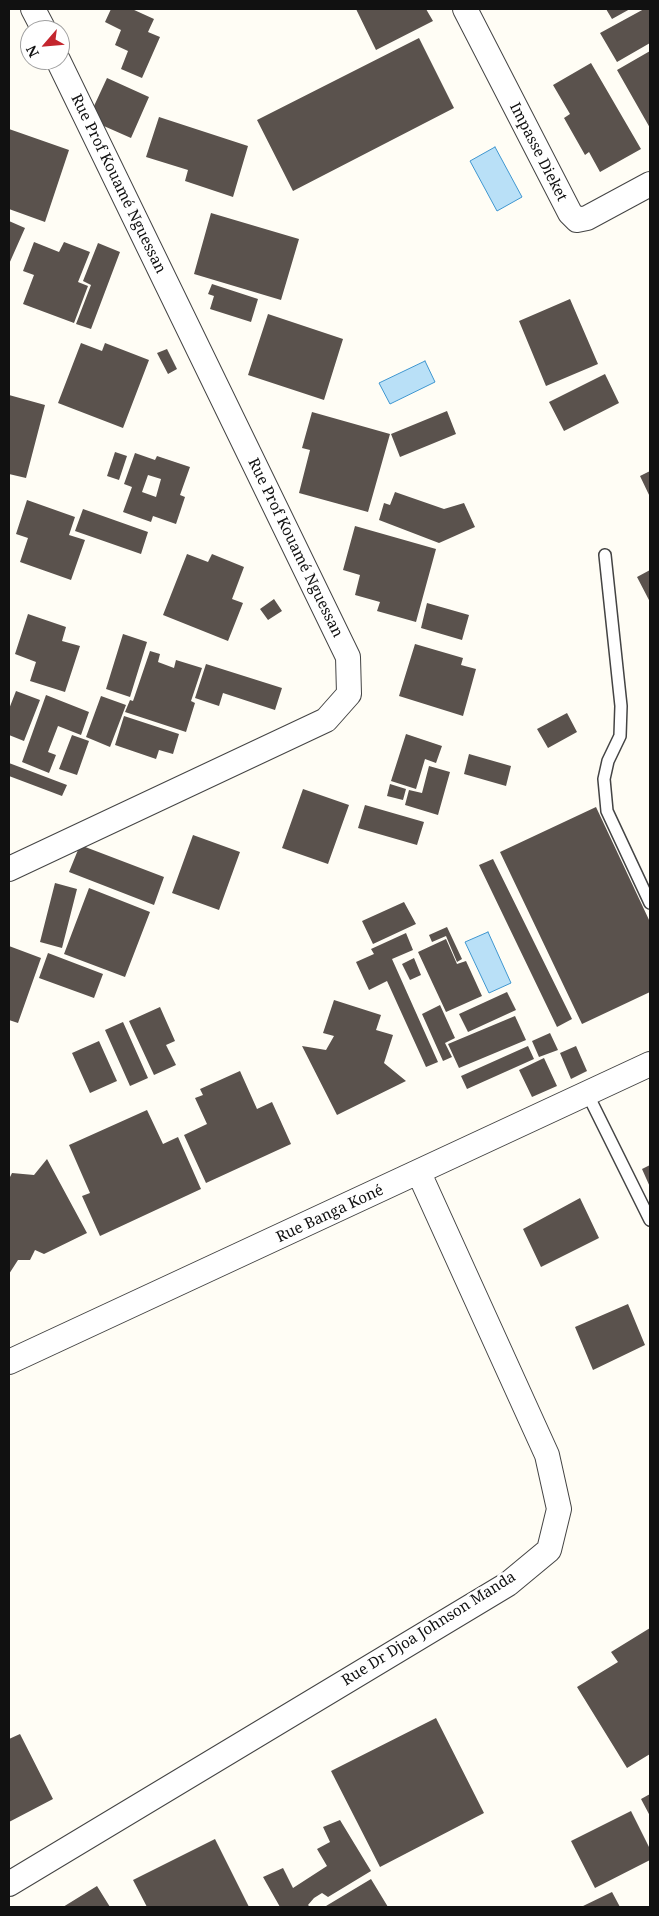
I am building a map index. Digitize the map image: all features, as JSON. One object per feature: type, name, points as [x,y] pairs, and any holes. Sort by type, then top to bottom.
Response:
[{"type":"street","name":"Impasse Dieket","points":[[465,9],[570,213],[578,220],[587,218],[650,184]]},
{"type":"street","name":"Rue Prof Kouamé Nguessan","points":[[9,869],[326,720],[349,694],[348,656],[63,70]]},
{"type":"street","name":"Rue Banga Koné","points":[[9,1362],[650,1064]]},
{"type":"street","name":"Rue Dr Djoa Johnson Manda","points":[[9,1884],[508,1584],[549,1550],[559,1509],[547,1455],[419,1173]]},
{"type":"lane","points":[[606,555],[621,706],[620,736],[608,761],[604,779],[607,811],[650,903]]},
{"type":"lane","points":[[586,1093],[650,1220]]},
{"type":"water","points":[[495,147],[522,197],[497,211],[470,161]]},
{"type":"water","points":[[425,361],[435,382],[390,404],[379,383]]},
{"type":"water","points":[[488,932],[511,983],[489,993],[465,942]]},
{"type":"building","points":[[111,9],[132,9],[154,19],[148,32],[160,37],[142,78],[121,69],[128,51],[115,45],[121,30],[105,22]]},
{"type":"building","points":[[356,9],[426,9],[433,21],[376,50]]},
{"type":"building","points":[[606,9],[630,9],[612,19]]},
{"type":"building","points":[[644,9],[650,9],[650,43],[617,62],[600,33]]},
{"type":"building","points":[[419,38],[454,108],[293,191],[257,120]]},
{"type":"building","points":[[650,51],[650,128],[617,70]]},
{"type":"building","points":[[591,63],[641,149],[600,172],[589,152],[585,155],[564,118],[570,114],[553,85]]},
{"type":"building","points":[[107,78],[149,97],[131,138],[88,119]]},
{"type":"building","points":[[159,117],[248,146],[233,197],[185,181],[188,170],[146,157]]},
{"type":"building","points":[[9,129],[69,150],[45,222],[9,209]]},
{"type":"building","points":[[211,213],[299,239],[281,300],[194,274]]},
{"type":"building","points":[[9,221],[25,228],[9,264]]},
{"type":"building","points":[[34,242],[59,252],[64,242],[90,252],[78,282],[88,286],[74,323],[23,304],[34,275],[23,271]]},
{"type":"building","points":[[98,243],[120,252],[91,329],[76,324],[91,285],[83,281]]},
{"type":"building","points":[[212,284],[258,299],[251,322],[210,309],[214,296],[208,294]]},
{"type":"building","points":[[570,299],[598,364],[546,386],[519,321]]},
{"type":"building","points":[[268,314],[343,339],[324,400],[248,375]]},
{"type":"building","points":[[81,343],[102,351],[105,343],[149,360],[123,428],[58,403]]},
{"type":"building","points":[[167,349],[177,369],[168,374],[157,353]]},
{"type":"building","points":[[605,374],[619,403],[564,431],[549,402]]},
{"type":"building","points":[[9,395],[45,405],[26,478],[9,474]]},
{"type":"building","points":[[447,411],[456,434],[400,457],[391,434]]},
{"type":"building","points":[[312,412],[390,434],[368,512],[299,493],[310,450],[302,448]]},
{"type":"building","points":[[115,452],[127,456],[119,480],[107,476]]},
{"type":"building","points":[[135,453],[155,460],[157,456],[190,467],[180,495],[185,497],[176,524],[153,516],[151,522],[123,512],[132,487],[124,484]],"holes":[[[148,475],[161,479],[156,497],[142,492]]]},
{"type":"building","points":[[650,471],[650,497],[640,476]]},
{"type":"building","points":[[395,492],[444,509],[464,503],[475,527],[439,543],[379,520],[384,503],[390,505]]},
{"type":"building","points":[[27,500],[75,517],[69,535],[85,540],[71,580],[20,562],[28,538],[16,534]]},
{"type":"building","points":[[83,509],[148,532],[141,554],[75,531]]},
{"type":"building","points":[[355,526],[436,549],[416,622],[377,611],[380,602],[355,595],[360,575],[343,570]]},
{"type":"building","points":[[187,554],[208,562],[212,554],[244,567],[232,599],[243,603],[228,641],[163,615]]},
{"type":"building","points":[[650,570],[650,602],[637,577]]},
{"type":"building","points":[[274,599],[282,611],[268,620],[260,609]]},
{"type":"building","points":[[427,603],[469,615],[462,640],[421,628]]},
{"type":"building","points":[[28,614],[66,627],[62,641],[80,646],[65,692],[30,681],[36,662],[15,654]]},
{"type":"building","points":[[123,634],[147,642],[130,697],[106,689]]},
{"type":"building","points":[[415,644],[463,658],[461,665],[476,669],[463,716],[399,696]]},
{"type":"building","points":[[150,651],[160,654],[158,662],[174,668],[176,660],[202,668],[191,701],[195,703],[186,732],[125,712],[130,700],[133,701]]},
{"type":"building","points":[[206,664],[282,688],[275,710],[223,693],[219,706],[195,698]]},
{"type":"building","points":[[16,691],[40,700],[24,741],[9,735],[9,709]]},
{"type":"building","points":[[46,695],[89,712],[81,735],[58,726],[48,752],[56,755],[49,773],[22,762]]},
{"type":"building","points":[[101,696],[126,705],[110,747],[86,737]]},
{"type":"building","points":[[567,713],[577,732],[548,748],[537,729]]},
{"type":"building","points":[[124,716],[179,734],[173,754],[159,750],[156,759],[115,745]]},
{"type":"building","points":[[406,734],[442,746],[436,763],[425,759],[416,789],[391,781]]},
{"type":"building","points":[[72,735],[89,741],[77,775],[59,769]]},
{"type":"building","points":[[469,754],[511,766],[506,786],[464,774]]},
{"type":"building","points":[[9,763],[67,785],[62,796],[9,776]]},
{"type":"building","points":[[429,766],[450,772],[438,815],[405,805],[409,790],[422,793]]},
{"type":"building","points":[[390,784],[406,789],[403,800],[387,796]]},
{"type":"building","points":[[303,789],[349,805],[328,864],[282,848]]},
{"type":"building","points":[[365,805],[424,822],[417,845],[358,828]]},
{"type":"building","points":[[596,807],[650,922],[650,992],[582,1024],[500,852]]},
{"type":"building","points":[[193,835],[240,852],[219,910],[172,893]]},
{"type":"building","points":[[80,845],[164,877],[154,905],[69,872]]},
{"type":"building","points":[[493,859],[572,1019],[557,1027],[479,865]]},
{"type":"building","points":[[55,883],[77,889],[62,948],[40,942]]},
{"type":"building","points":[[89,888],[150,912],[125,977],[64,954]]},
{"type":"building","points":[[404,902],[416,924],[373,944],[362,921]]},
{"type":"building","points":[[447,927],[462,959],[457,962],[446,936],[432,942],[429,935]]},
{"type":"building","points":[[406,933],[413,950],[392,959],[438,1062],[426,1067],[387,981],[369,990],[356,962],[374,954],[371,949]]},
{"type":"building","points":[[446,939],[457,964],[466,961],[482,996],[446,1012],[418,952]]},
{"type":"building","points":[[9,946],[41,958],[18,1023],[9,1020]]},
{"type":"building","points":[[48,953],[103,974],[94,998],[39,978]]},
{"type":"building","points":[[414,958],[421,975],[410,980],[402,964]]},
{"type":"building","points":[[507,992],[516,1010],[468,1032],[459,1014]]},
{"type":"building","points":[[334,1000],[381,1015],[376,1030],[393,1035],[384,1063],[406,1081],[337,1115],[302,1046],[326,1050],[334,1036],[323,1033]]},
{"type":"building","points":[[440,1005],[455,1038],[445,1043],[452,1057],[443,1061],[422,1014]]},
{"type":"building","points":[[160,1007],[175,1041],[166,1045],[176,1065],[154,1075],[129,1021]]},
{"type":"building","points":[[515,1016],[526,1040],[459,1068],[448,1044]]},
{"type":"building","points":[[123,1022],[148,1078],[130,1086],[105,1030]]},
{"type":"building","points":[[550,1033],[558,1050],[539,1057],[532,1041]]},
{"type":"building","points":[[99,1041],[117,1081],[90,1093],[72,1053]]},
{"type":"building","points":[[528,1046],[534,1059],[467,1089],[461,1076]]},
{"type":"building","points":[[576,1046],[587,1071],[571,1079],[560,1053]]},
{"type":"building","points":[[544,1058],[557,1086],[532,1097],[519,1070]]},
{"type":"building","points":[[240,1071],[257,1109],[272,1102],[291,1144],[206,1183],[184,1135],[207,1124],[195,1098],[203,1095],[200,1089]]},
{"type":"building","points":[[147,1110],[163,1144],[178,1137],[201,1189],[100,1236],[82,1196],[90,1193],[69,1145]]},
{"type":"building","points":[[47,1159],[87,1233],[44,1254],[35,1250],[30,1260],[18,1260],[9,1274],[9,1179],[12,1173],[34,1175]]},
{"type":"building","points":[[650,1165],[650,1187],[642,1169]]},
{"type":"building","points":[[580,1198],[599,1238],[541,1267],[523,1229]]},
{"type":"building","points":[[628,1304],[645,1345],[593,1370],[575,1327]]},
{"type":"building","points":[[650,1628],[650,1754],[627,1768],[577,1687],[618,1662],[611,1652]]},
{"type":"building","points":[[436,1718],[484,1813],[380,1867],[331,1771]]},
{"type":"building","points":[[20,1734],[53,1799],[9,1822],[9,1739]]},
{"type":"building","points":[[650,1794],[650,1816],[641,1799]]},
{"type":"building","points":[[631,1811],[650,1849],[650,1860],[595,1888],[571,1841]]},
{"type":"building","points":[[340,1820],[371,1871],[328,1897],[322,1893],[308,1905],[310,1907],[280,1907],[263,1877],[283,1868],[293,1888],[327,1866],[317,1849],[330,1842],[323,1827]]},
{"type":"building","points":[[215,1839],[249,1907],[147,1907],[133,1880]]},
{"type":"building","points":[[371,1879],[388,1907],[326,1906]]},
{"type":"building","points":[[97,1886],[110,1907],[63,1907]]},
{"type":"building","points":[[612,1892],[620,1907],[581,1907]]}]
